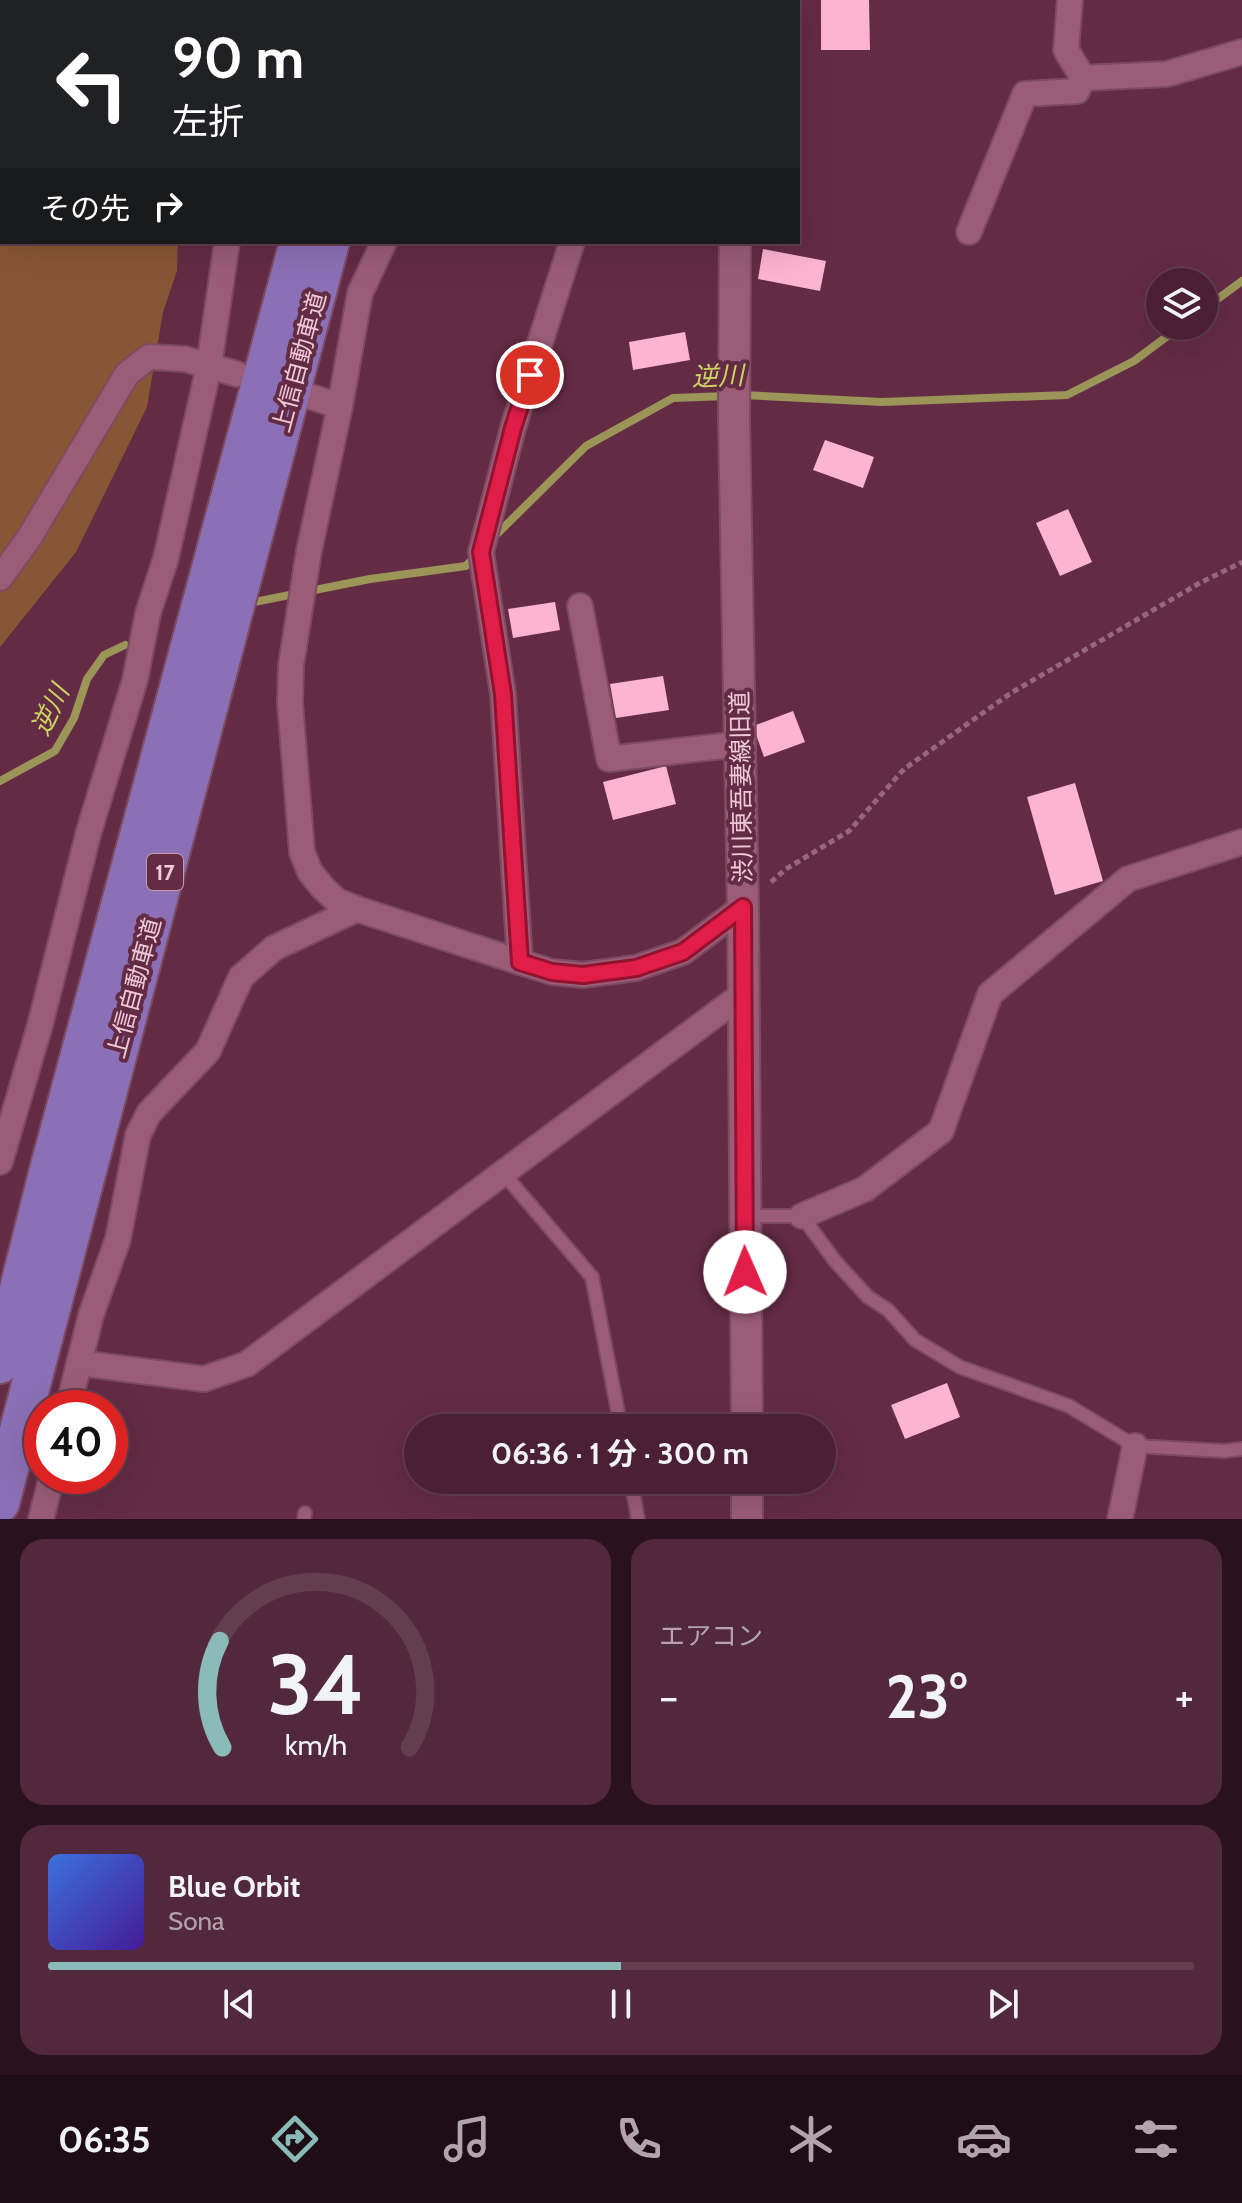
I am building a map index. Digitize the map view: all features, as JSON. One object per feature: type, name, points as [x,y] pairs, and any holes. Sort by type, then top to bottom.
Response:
[{"type":"highway","name":"上信自動車道","points":[[0,1364],[49,1170],[298,244]]},
{"type":"highway","name":"上信自動車道","points":[[0,1503],[329,244]]},
{"type":"street","points":[[1070,0],[1066,50],[1083,78]]},
{"type":"street","points":[[1083,78],[1167,74],[1242,52]]},
{"type":"street","points":[[969,232],[1025,94],[1077,91],[1083,78]]},
{"type":"street","points":[[0,1162],[40,1025],[89,831],[135,680],[148,613],[166,558],[209,366],[227,244]]},
{"type":"street","points":[[383,244],[360,293],[298,612],[291,665],[290,703],[302,852],[310,872],[337,901],[357,909],[552,972],[583,975],[636,968],[683,952],[743,907]]},
{"type":"street","points":[[520,962],[503,694],[481,552],[513,428],[571,244]]},
{"type":"street","name":"渋川東吾妻線旧道","points":[[735,244],[734,420],[743,907],[747,1414]]},
{"type":"street","points":[[0,578],[29,538],[127,374],[149,357],[185,359],[237,374]]},
{"type":"street","points":[[305,395],[340,406]]},
{"type":"street","points":[[580,606],[609,759],[740,744]]},
{"type":"street","points":[[802,1216],[865,1189],[941,1131],[990,994],[1128,879],[1242,842]]},
{"type":"street","points":[[72,1390],[79,1363],[80,1310],[118,1239],[138,1135],[149,1113],[208,1051],[241,977],[274,948],[357,909]]},
{"type":"street","points":[[79,1363],[204,1379],[247,1364],[743,994]]},
{"type":"street","points":[[1120,1519],[1135,1446]]},
{"type":"street","points":[[41,1519],[47,1494]]},
{"type":"street","points":[[747,1494],[747,1519]]},
{"type":"lane","points":[[503,1173],[592,1277],[618,1414]]},
{"type":"lane","points":[[744,1216],[802,1216],[835,1261],[868,1297],[888,1310],[915,1340],[960,1367],[1069,1406],[1135,1446],[1224,1451],[1242,1449]]},
{"type":"lane","points":[[634,1494],[638,1519]]},
{"type":"path","points":[[743,907],[786,869],[849,831],[904,769],[1011,693],[1198,584],[1242,562]]},
{"type":"shaded area","points":[[0,244],[178,244],[177,271],[163,312],[147,407],[76,552],[0,647]]},
{"type":"building","points":[[821,0],[869,0],[870,50],[821,50]]},
{"type":"building","points":[[763,249],[826,261],[820,291],[758,279]]},
{"type":"building","points":[[685,332],[690,360],[633,370],[629,342]]},
{"type":"building","points":[[825,440],[874,457],[863,488],[813,470]]},
{"type":"building","points":[[1068,509],[1092,562],[1060,576],[1036,523]]},
{"type":"building","points":[[555,602],[560,630],[513,638],[508,609]]},
{"type":"building","points":[[663,676],[669,710],[616,718],[610,684]]},
{"type":"building","points":[[793,711],[805,742],[764,757],[753,726]]},
{"type":"building","points":[[666,766],[676,804],[613,820],[603,782]]},
{"type":"building","points":[[1075,783],[1103,881],[1055,895],[1027,797]]},
{"type":"building","points":[[947,1383],[960,1417],[905,1439],[891,1405]]},
{"type":"waterway","name":"逆川","points":[[1218,299],[1242,281]]},
{"type":"waterway","name":"逆川","points":[[742,395],[882,402],[1067,395],[1134,361],[1162,340]]},
{"type":"waterway","name":"逆川","points":[[492,539],[586,446],[673,398],[728,396]]},
{"type":"waterway","name":"逆川","points":[[254,602],[370,579],[466,566],[477,554]]},
{"type":"waterway","name":"逆川","points":[[0,781],[55,751],[74,718],[87,679],[104,655],[125,645]]},
{"type":"route","points":[[530,375],[481,552],[503,694],[520,962],[552,972],[583,975],[636,968],[683,952],[743,907],[745,1272]]}]
